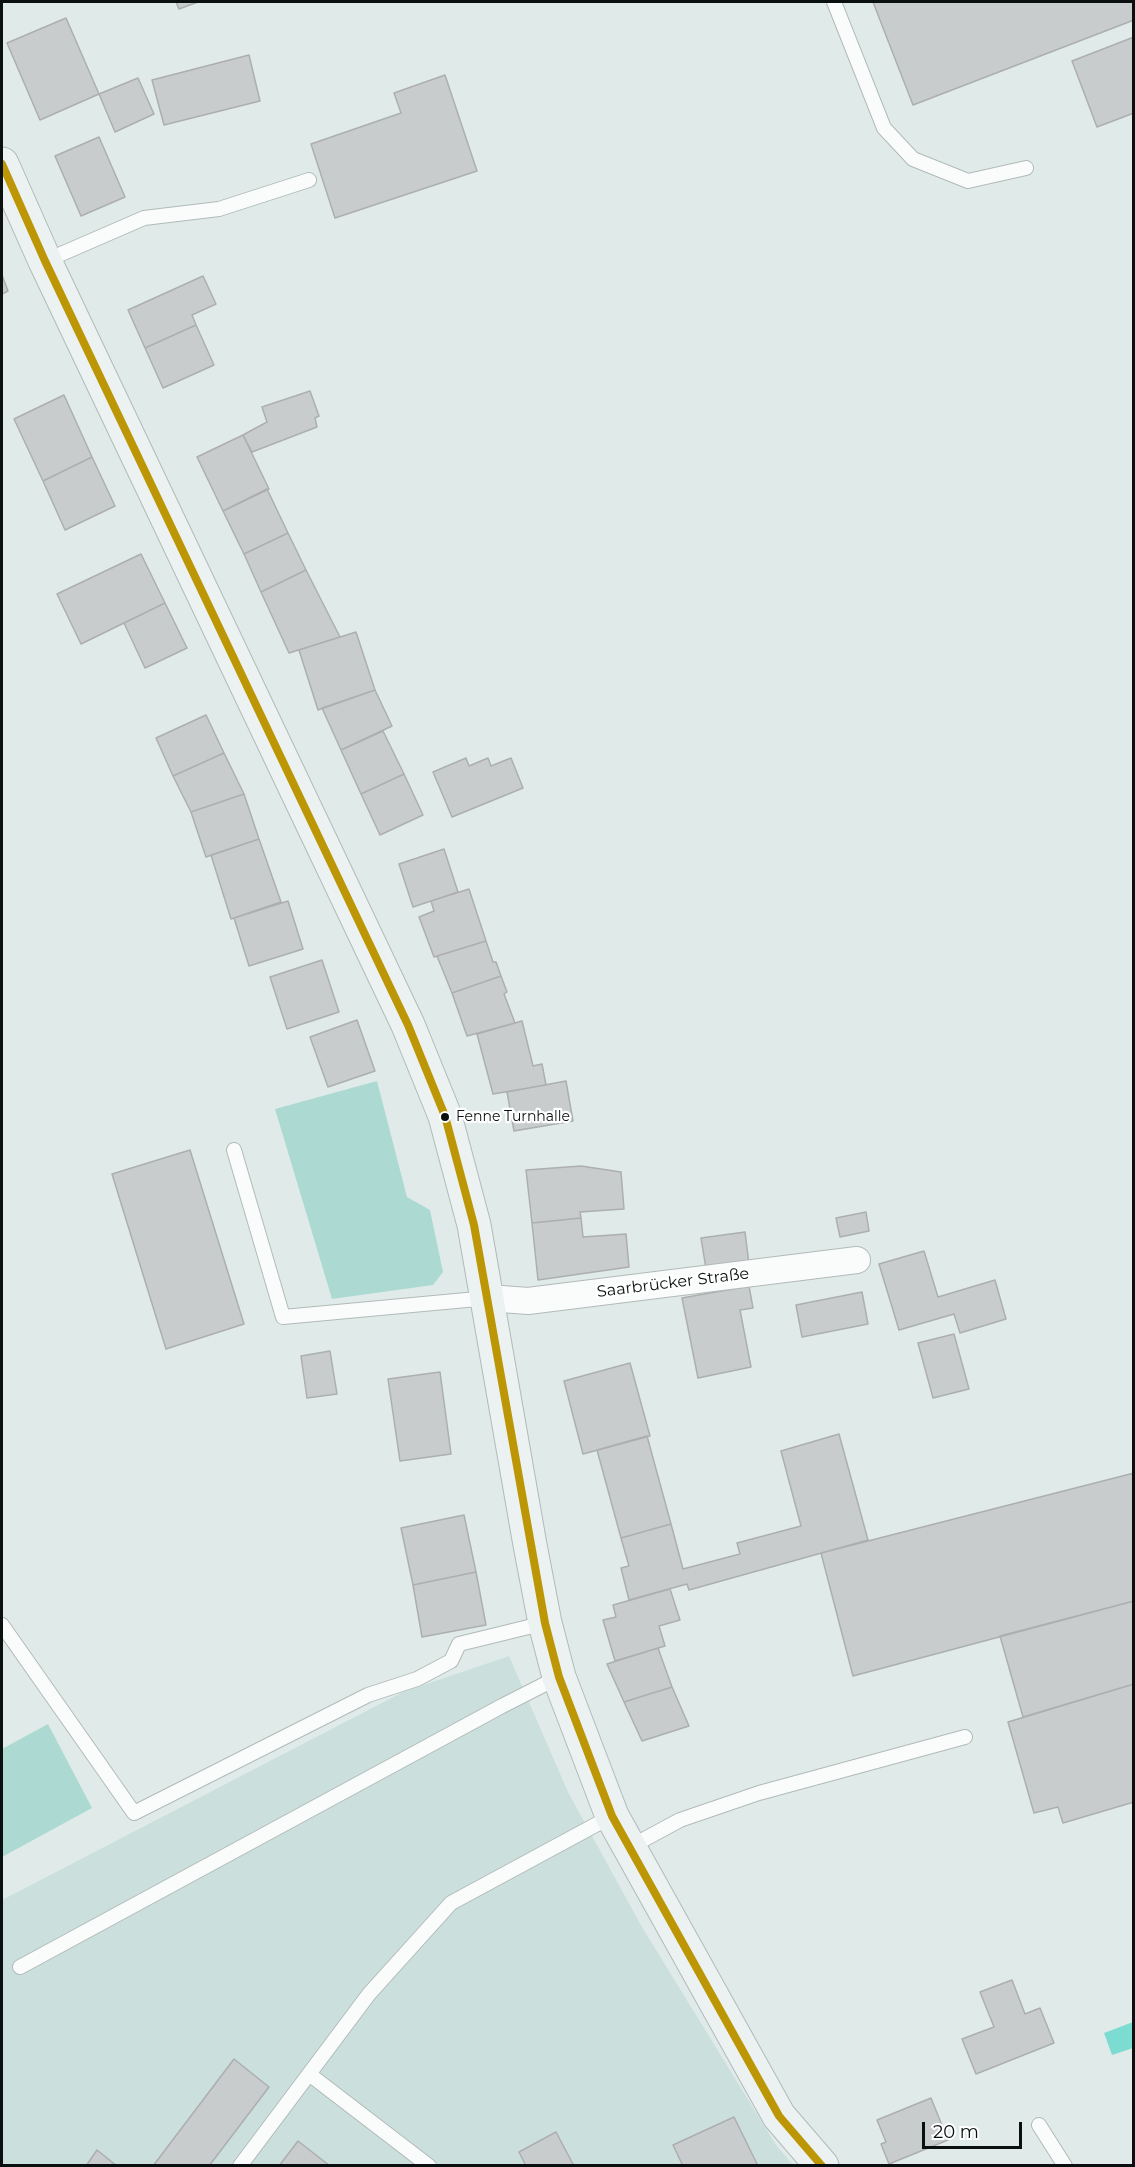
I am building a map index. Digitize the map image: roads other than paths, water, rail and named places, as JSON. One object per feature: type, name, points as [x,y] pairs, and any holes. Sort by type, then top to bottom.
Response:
[{"type":"street","points":[[2,164],[45,261],[408,1025],[445,1116],[474,1225],[526,1527],[545,1623],[559,1677],[612,1816],[779,2116],[822,2166]]},
{"type":"street","name":"Saarbrücker Straße","points":[[488,1298],[528,1301],[857,1260]]},
{"type":"lane","points":[[834,2],[884,128],[913,159],[968,181],[1026,168]]},
{"type":"lane","points":[[45,261],[144,218],[219,209],[309,180]]},
{"type":"lane","points":[[234,1150],[283,1317],[488,1298]]},
{"type":"lane","points":[[2,1625],[134,1813],[368,1695],[417,1679],[451,1661],[459,1644],[545,1623]]},
{"type":"lane","points":[[20,1967],[559,1677]]},
{"type":"lane","points":[[630,1847],[680,1820],[759,1793],[965,1737]]},
{"type":"lane","points":[[240,2166],[369,1994],[451,1903],[612,1816]]},
{"type":"lane","points":[[309,2074],[429,2166]]},
{"type":"lane","points":[[1039,2125],[1065,2166]]},
{"type":"water","points":[[1133,2022],[1133,2048],[1112,2055],[1104,2033]]},
{"type":"place","name":"Fenne Turnhalle","points":[[445,1117]]}]
